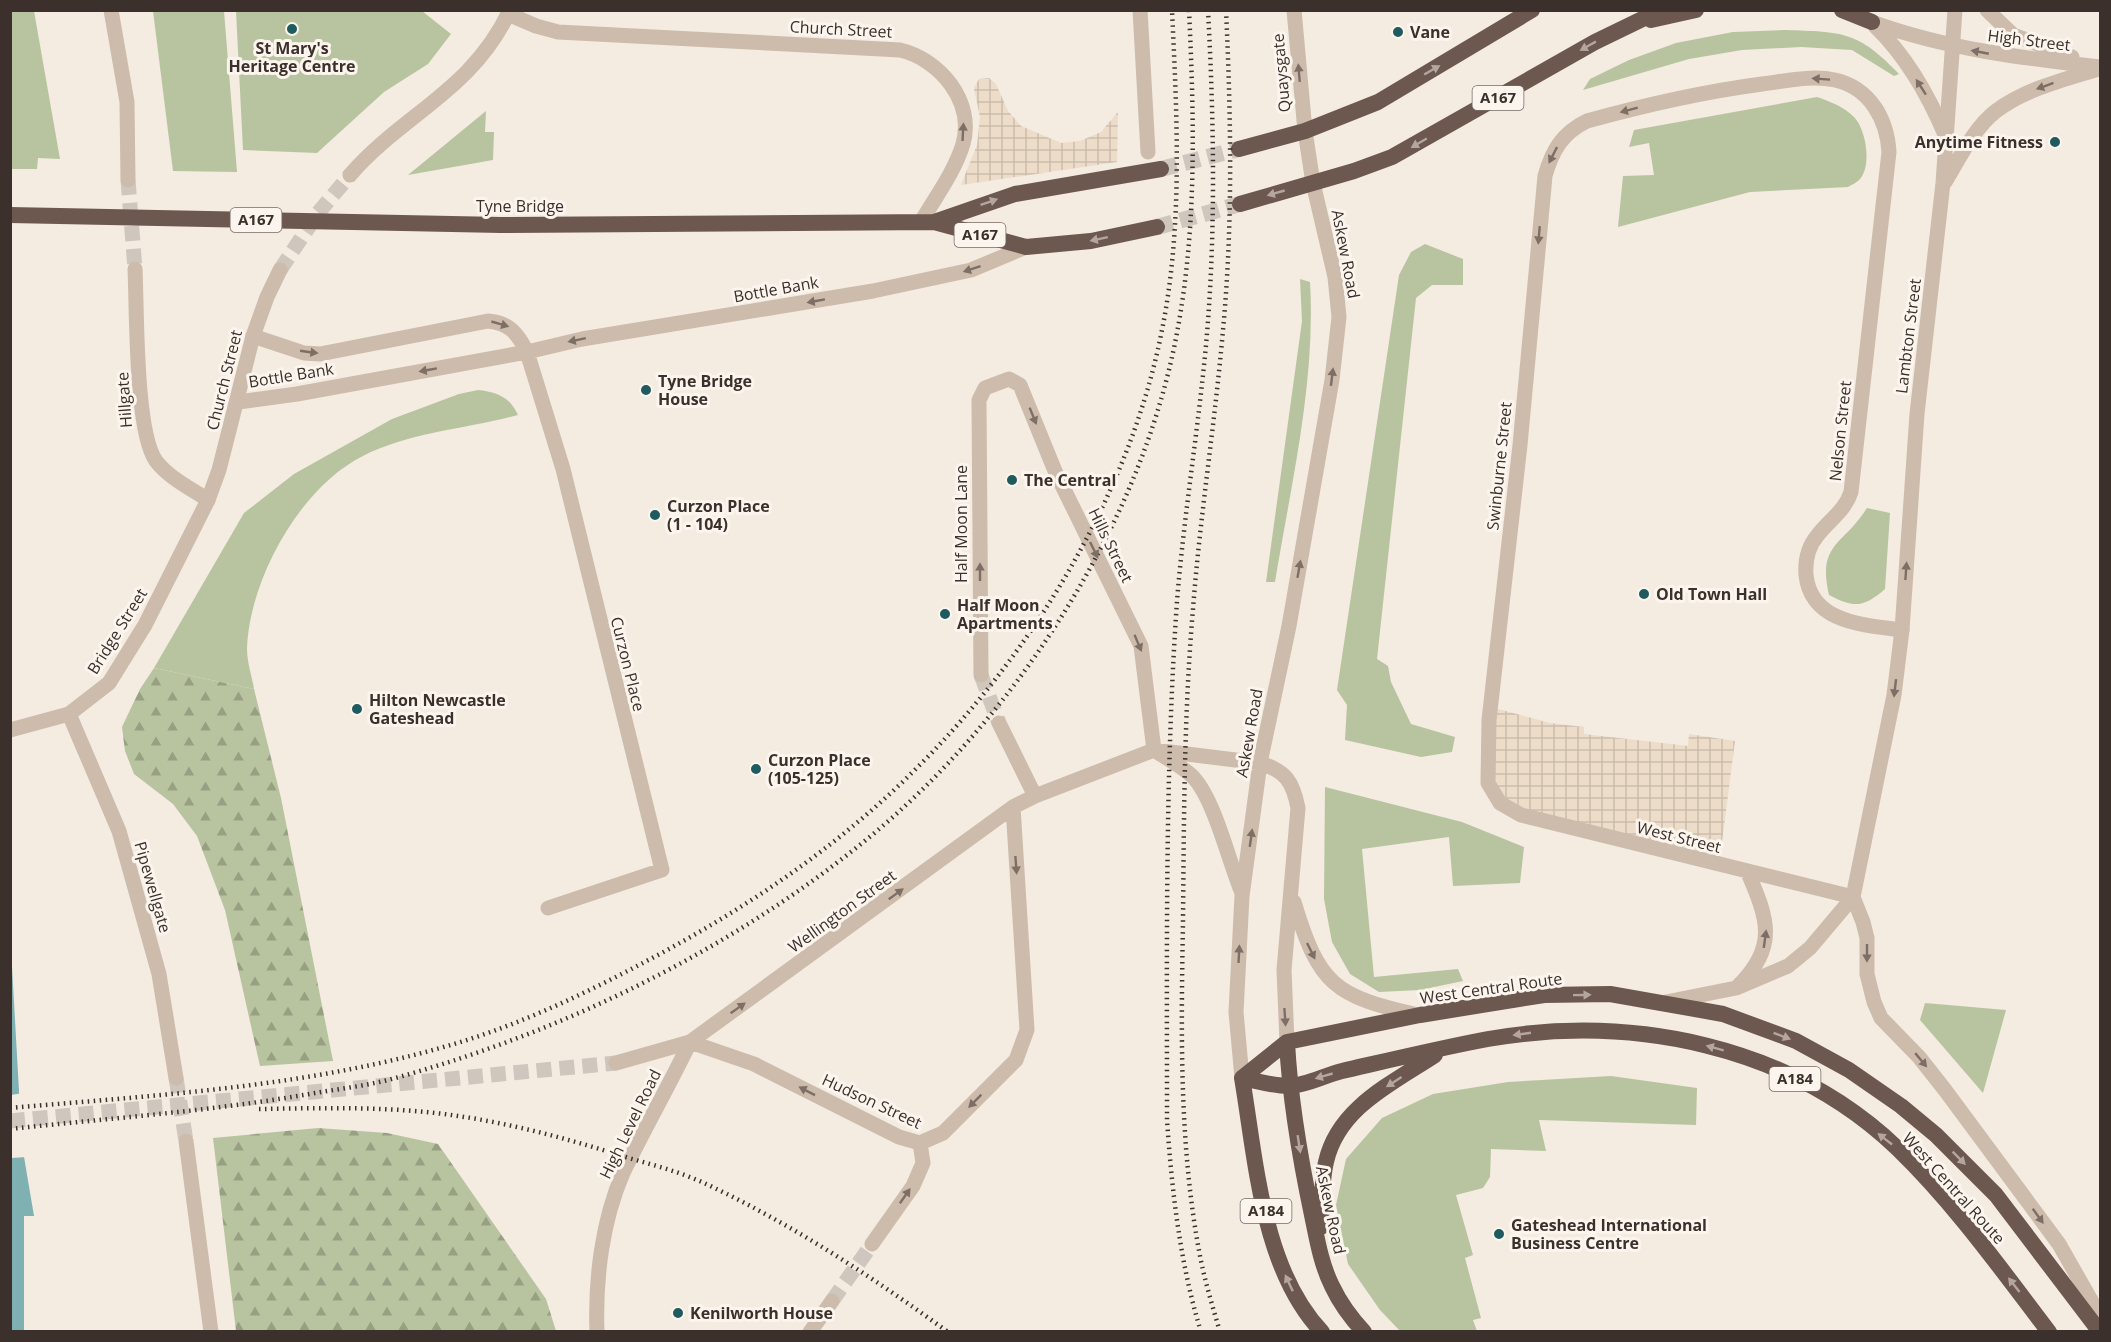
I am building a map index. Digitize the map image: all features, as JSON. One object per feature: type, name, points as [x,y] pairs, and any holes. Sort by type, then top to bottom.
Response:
[{"type":"highway","points":[[1239,149],[1305,132],[1378,102],[1532,10]]},
{"type":"highway","name":"A167","points":[[1240,204],[1354,171],[1410,149],[1595,42],[1641,22],[1661,10]]},
{"type":"highway","points":[[1641,22],[1696,10]]},
{"type":"highway","points":[[1842,10],[1872,22]]},
{"type":"highway","name":"A167","points":[[927,222],[1015,194],[1161,169]]},
{"type":"highway","name":"Tyne Bridge","points":[[10,215],[501,225],[927,222],[1026,247]]},
{"type":"highway","name":"A167","points":[[1026,247],[1091,241],[1157,227]]},
{"type":"highway","name":"West Central Route","points":[[1242,1078],[1287,1042],[1420,1015],[1544,995],[1610,994],[1666,1002],[1723,1014],[1796,1041],[1849,1070],[1901,1106],[1936,1135],[1996,1195],[2100,1332]]},
{"type":"highway","name":"West Central Route","points":[[1289,1086],[1341,1071],[1529,1033],[1608,1029],[1681,1039],[1770,1066],[1847,1109],[1897,1148],[1969,1227],[2049,1332]]},
{"type":"highway","name":"A184","points":[[1242,1078],[1289,1086],[1287,1042]]},
{"type":"highway","points":[[1320,1254],[1324,1172],[1333,1139],[1347,1118],[1367,1099],[1443,1050]]},
{"type":"highway","name":"Askew Road","points":[[1242,1078],[1266,1214],[1277,1254],[1302,1307],[1322,1332]]},
{"type":"highway","name":"Askew Road","points":[[1289,1086],[1320,1254],[1331,1285],[1364,1332]]},
{"type":"street","points":[[111,10],[127,102],[128,180]]},
{"type":"street","points":[[1140,10],[1148,152]]},
{"type":"street","name":"Quaysgate","points":[[1294,10],[1305,132]]},
{"type":"street","name":"Lambton Street","points":[[1902,630],[1918,403],[1944,183],[1955,10]]},
{"type":"street","points":[[1987,10],[2000,26],[2028,43],[2100,67]]},
{"type":"street","name":"Church Street","points":[[350,175],[376,149],[467,75],[483,57],[509,12],[536,26],[558,32],[900,50],[917,54],[937,67],[952,85],[959,97],[965,128],[962,144],[927,222]]},
{"type":"street","points":[[1872,22],[1900,54],[1925,93],[1947,139]]},
{"type":"street","name":"High Street","points":[[1872,22],[1913,37],[1954,47],[2100,67]]},
{"type":"street","points":[[1944,183],[1963,152],[1994,112],[2034,90],[2100,67]]},
{"type":"street","name":"Nelson Street","points":[[1565,134],[1587,121],[1671,99],[1793,80],[1837,81],[1851,86],[1872,103],[1883,118],[1889,152],[1851,492],[1843,508],[1810,547],[1806,572],[1813,598],[1832,615],[1847,622],[1902,630]]},
{"type":"street","name":"Askew Road","points":[[1242,1078],[1236,1012],[1242,896],[1260,763],[1289,626],[1332,380],[1339,317],[1335,277],[1312,183],[1305,132]]},
{"type":"street","name":"Swinburne Street","points":[[1500,802],[1488,783],[1489,720],[1520,445],[1545,176],[1551,156],[1565,134]]},
{"type":"street","name":"Bottle Bank","points":[[238,402],[297,394],[527,352],[582,339],[903,285],[971,270],[1026,247]]},
{"type":"street","name":"Hillgate","points":[[135,269],[144,434],[149,449],[167,473],[208,500]]},
{"type":"street","name":"Church Street","points":[[208,500],[238,402],[253,336],[267,297],[280,270]]},
{"type":"street","name":"Bottle Bank","points":[[253,336],[304,352],[320,354],[488,321],[510,327],[518,334],[527,352]]},
{"type":"street","name":"Curzon Place","points":[[527,352],[562,469],[662,870],[548,908]]},
{"type":"street","name":"Hills Street","points":[[998,384],[1009,379],[1020,385],[1055,471],[1141,646],[1154,750]]},
{"type":"street","name":"Half Moon Lane","points":[[981,674],[979,400],[986,388],[998,384]]},
{"type":"street","name":"Bridge Street","points":[[10,730],[69,714],[110,683],[145,625],[208,500]]},
{"type":"street","points":[[1666,1002],[1736,988],[1788,966],[1810,948],[1853,897],[1894,695],[1902,630]]},
{"type":"street","name":"Pipewellgate","points":[[69,714],[119,831],[159,974],[176,1078]]},
{"type":"street","points":[[999,723],[1035,796]]},
{"type":"street","points":[[1154,750],[1260,763]]},
{"type":"street","points":[[1154,750],[1191,775],[1200,788],[1214,815],[1242,896]]},
{"type":"street","name":"Wellington Street","points":[[690,1042],[1013,807],[1035,796],[1154,750]]},
{"type":"street","name":"A184","points":[[1260,763],[1277,768],[1288,777],[1295,790],[1298,808],[1284,970],[1287,1042]]},
{"type":"street","name":"West Street","points":[[1500,802],[1521,815],[1748,873],[1853,897]]},
{"type":"street","name":"Hudson Street","points":[[690,1042],[754,1064],[899,1137],[920,1143],[943,1133],[1016,1060],[1028,1030],[1013,807]]},
{"type":"street","points":[[1736,988],[1761,959],[1766,943],[1764,912],[1748,873]]},
{"type":"street","points":[[1292,896],[1312,955],[1336,985],[1370,1004],[1420,1015]]},
{"type":"street","points":[[1853,897],[1867,938],[1867,974],[1874,1002],[1881,1018],[1919,1057],[2052,1234],[2100,1316]]},
{"type":"street","points":[[616,1063],[690,1042]]},
{"type":"street","name":"High Level Road","points":[[597,1332],[597,1284],[611,1209],[623,1174],[690,1042]]},
{"type":"street","points":[[186,1141],[212,1332]]},
{"type":"street","points":[[872,1244],[913,1186],[923,1163],[920,1143]]},
{"type":"street","points":[[810,1332],[832,1301]]},
{"type":"green space","points":[[11,10],[34,11],[60,159],[38,158],[37,169],[11,169]]},
{"type":"green space","points":[[153,11],[224,11],[237,172],[173,171]]},
{"type":"green space","points":[[236,11],[422,11],[451,34],[428,64],[384,92],[317,153],[243,150]]},
{"type":"green space","points":[[1785,30],[1836,33],[1848,37],[1872,49],[1899,74],[1894,76],[1852,50],[1801,47],[1742,50],[1689,59],[1583,90],[1590,79],[1629,60],[1676,43],[1733,32]]},
{"type":"green space","points":[[1817,97],[1846,110],[1854,117],[1862,130],[1866,147],[1866,165],[1864,173],[1856,182],[1848,187],[1750,192],[1618,227],[1623,176],[1654,175],[1649,143],[1629,147],[1634,130]]},
{"type":"green space","points":[[486,111],[485,132],[494,132],[493,160],[408,175]]},
{"type":"green space","points":[[1425,244],[1463,259],[1463,285],[1432,285],[1416,298],[1377,659],[1388,666],[1391,682],[1411,724],[1455,737],[1452,752],[1421,757],[1345,740],[1347,705],[1337,690],[1399,275],[1411,252]]},
{"type":"green space","points":[[1300,279],[1310,282],[1311,320],[1306,395],[1275,582],[1266,582],[1302,321]]},
{"type":"green space","points":[[478,390],[502,396],[518,415],[419,436],[381,448],[340,470],[299,512],[282,538],[257,594],[250,622],[247,649],[254,689],[154,668],[244,513],[294,474],[392,419],[459,394]]},
{"type":"green space","points":[[1867,508],[1890,513],[1885,589],[1864,603],[1852,604],[1829,595],[1826,565],[1834,546]]},
{"type":"green space","points":[[154,668],[254,689],[281,798],[333,1061],[260,1066],[225,910],[197,836],[173,804],[134,774],[125,751],[122,727],[140,689]]},
{"type":"green space","points":[[1325,787],[1462,822],[1524,847],[1520,883],[1453,886],[1449,837],[1362,849],[1374,977],[1458,969],[1463,981],[1420,990],[1379,992],[1350,974],[1332,942],[1324,899]]},
{"type":"green space","points":[[1925,1003],[2006,1010],[1983,1093],[1920,1020]]},
{"type":"green space","points":[[1611,1076],[1697,1088],[1696,1125],[1539,1120],[1546,1151],[1491,1149],[1490,1177],[1483,1188],[1456,1195],[1473,1255],[1465,1258],[1481,1318],[1473,1320],[1477,1331],[1400,1331],[1380,1310],[1348,1264],[1336,1205],[1346,1159],[1382,1118],[1433,1094],[1508,1082]]},
{"type":"green space","points":[[318,1128],[387,1133],[438,1144],[546,1299],[556,1331],[236,1331],[213,1138]]},
{"type":"shaded area","points":[[989,78],[996,84],[1008,111],[1021,126],[1061,143],[1080,141],[1101,132],[1118,112],[1117,162],[961,185],[977,145],[980,117],[974,88],[979,79]]},
{"type":"shaded area","points":[[1491,707],[1550,723],[1584,727],[1584,734],[1688,746],[1689,734],[1735,741],[1719,865],[1521,815],[1494,796]]},
{"type":"water","points":[[10,931],[22,1145],[34,1216],[24,1216],[24,1332],[10,1331]]},
{"type":"pier","points":[[23,1093],[27,1157],[11,1158],[11,1095]]},
{"type":"tunnel","points":[[1161,169],[1239,149]]},
{"type":"tunnel","points":[[280,270],[318,213],[350,175]]},
{"type":"tunnel","points":[[128,180],[135,269]]},
{"type":"tunnel","points":[[1157,227],[1240,204]]},
{"type":"tunnel","points":[[981,675],[999,723]]},
{"type":"tunnel","points":[[10,1121],[616,1063]]},
{"type":"tunnel","points":[[176,1078],[186,1141]]},
{"type":"tunnel","points":[[832,1301],[872,1244]]},
{"type":"railway","points":[[10,1108],[178,1093],[289,1080],[399,1059],[502,1028],[594,988],[723,918],[828,846],[907,777],[959,724],[1006,665],[1049,603],[1087,538],[1119,470],[1144,401],[1162,330],[1169,290],[1176,211],[1177,131],[1172,10]]},
{"type":"railway","points":[[10,1129],[201,1109],[361,1086],[452,1061],[515,1039],[639,985],[757,918],[813,881],[866,840],[916,796],[1008,693],[1049,636],[1085,577],[1117,515],[1144,452],[1164,389],[1175,343],[1188,249],[1193,153],[1189,10]]},
{"type":"railway","points":[[1201,1332],[1182,1254],[1169,1147],[1167,925],[1170,731],[1177,601],[1203,377],[1213,220],[1213,136],[1208,10]]},
{"type":"railway","points":[[1220,1332],[1201,1261],[1189,1177],[1183,1092],[1182,1007],[1185,765],[1190,648],[1196,574],[1220,365],[1230,210],[1226,10]]},
{"type":"railway","points":[[259,1109],[384,1109],[458,1116],[541,1133],[674,1171],[704,1183],[799,1233],[860,1271],[948,1332]]},
{"type":"place","name":"St Mary's Heritage Centre","points":[[292,29]]},
{"type":"place","name":"Vane","points":[[1398,32]]},
{"type":"place","name":"Anytime Fitness","points":[[2055,142]]},
{"type":"place","name":"Tyne Bridge House","points":[[646,390]]},
{"type":"place","name":"The Central","points":[[1012,480]]},
{"type":"place","name":"Curzon Place (1 - 104)","points":[[655,515]]},
{"type":"place","name":"Old Town Hall","points":[[1644,594]]},
{"type":"place","name":"Half Moon Apartments","points":[[945,614]]},
{"type":"place","name":"Hilton Newcastle Gateshead","points":[[357,709]]},
{"type":"place","name":"Curzon Place (105-125)","points":[[756,769]]},
{"type":"place","name":"Gateshead International Business Centre","points":[[1499,1234]]},
{"type":"place","name":"Kenilworth House","points":[[678,1313]]}]
